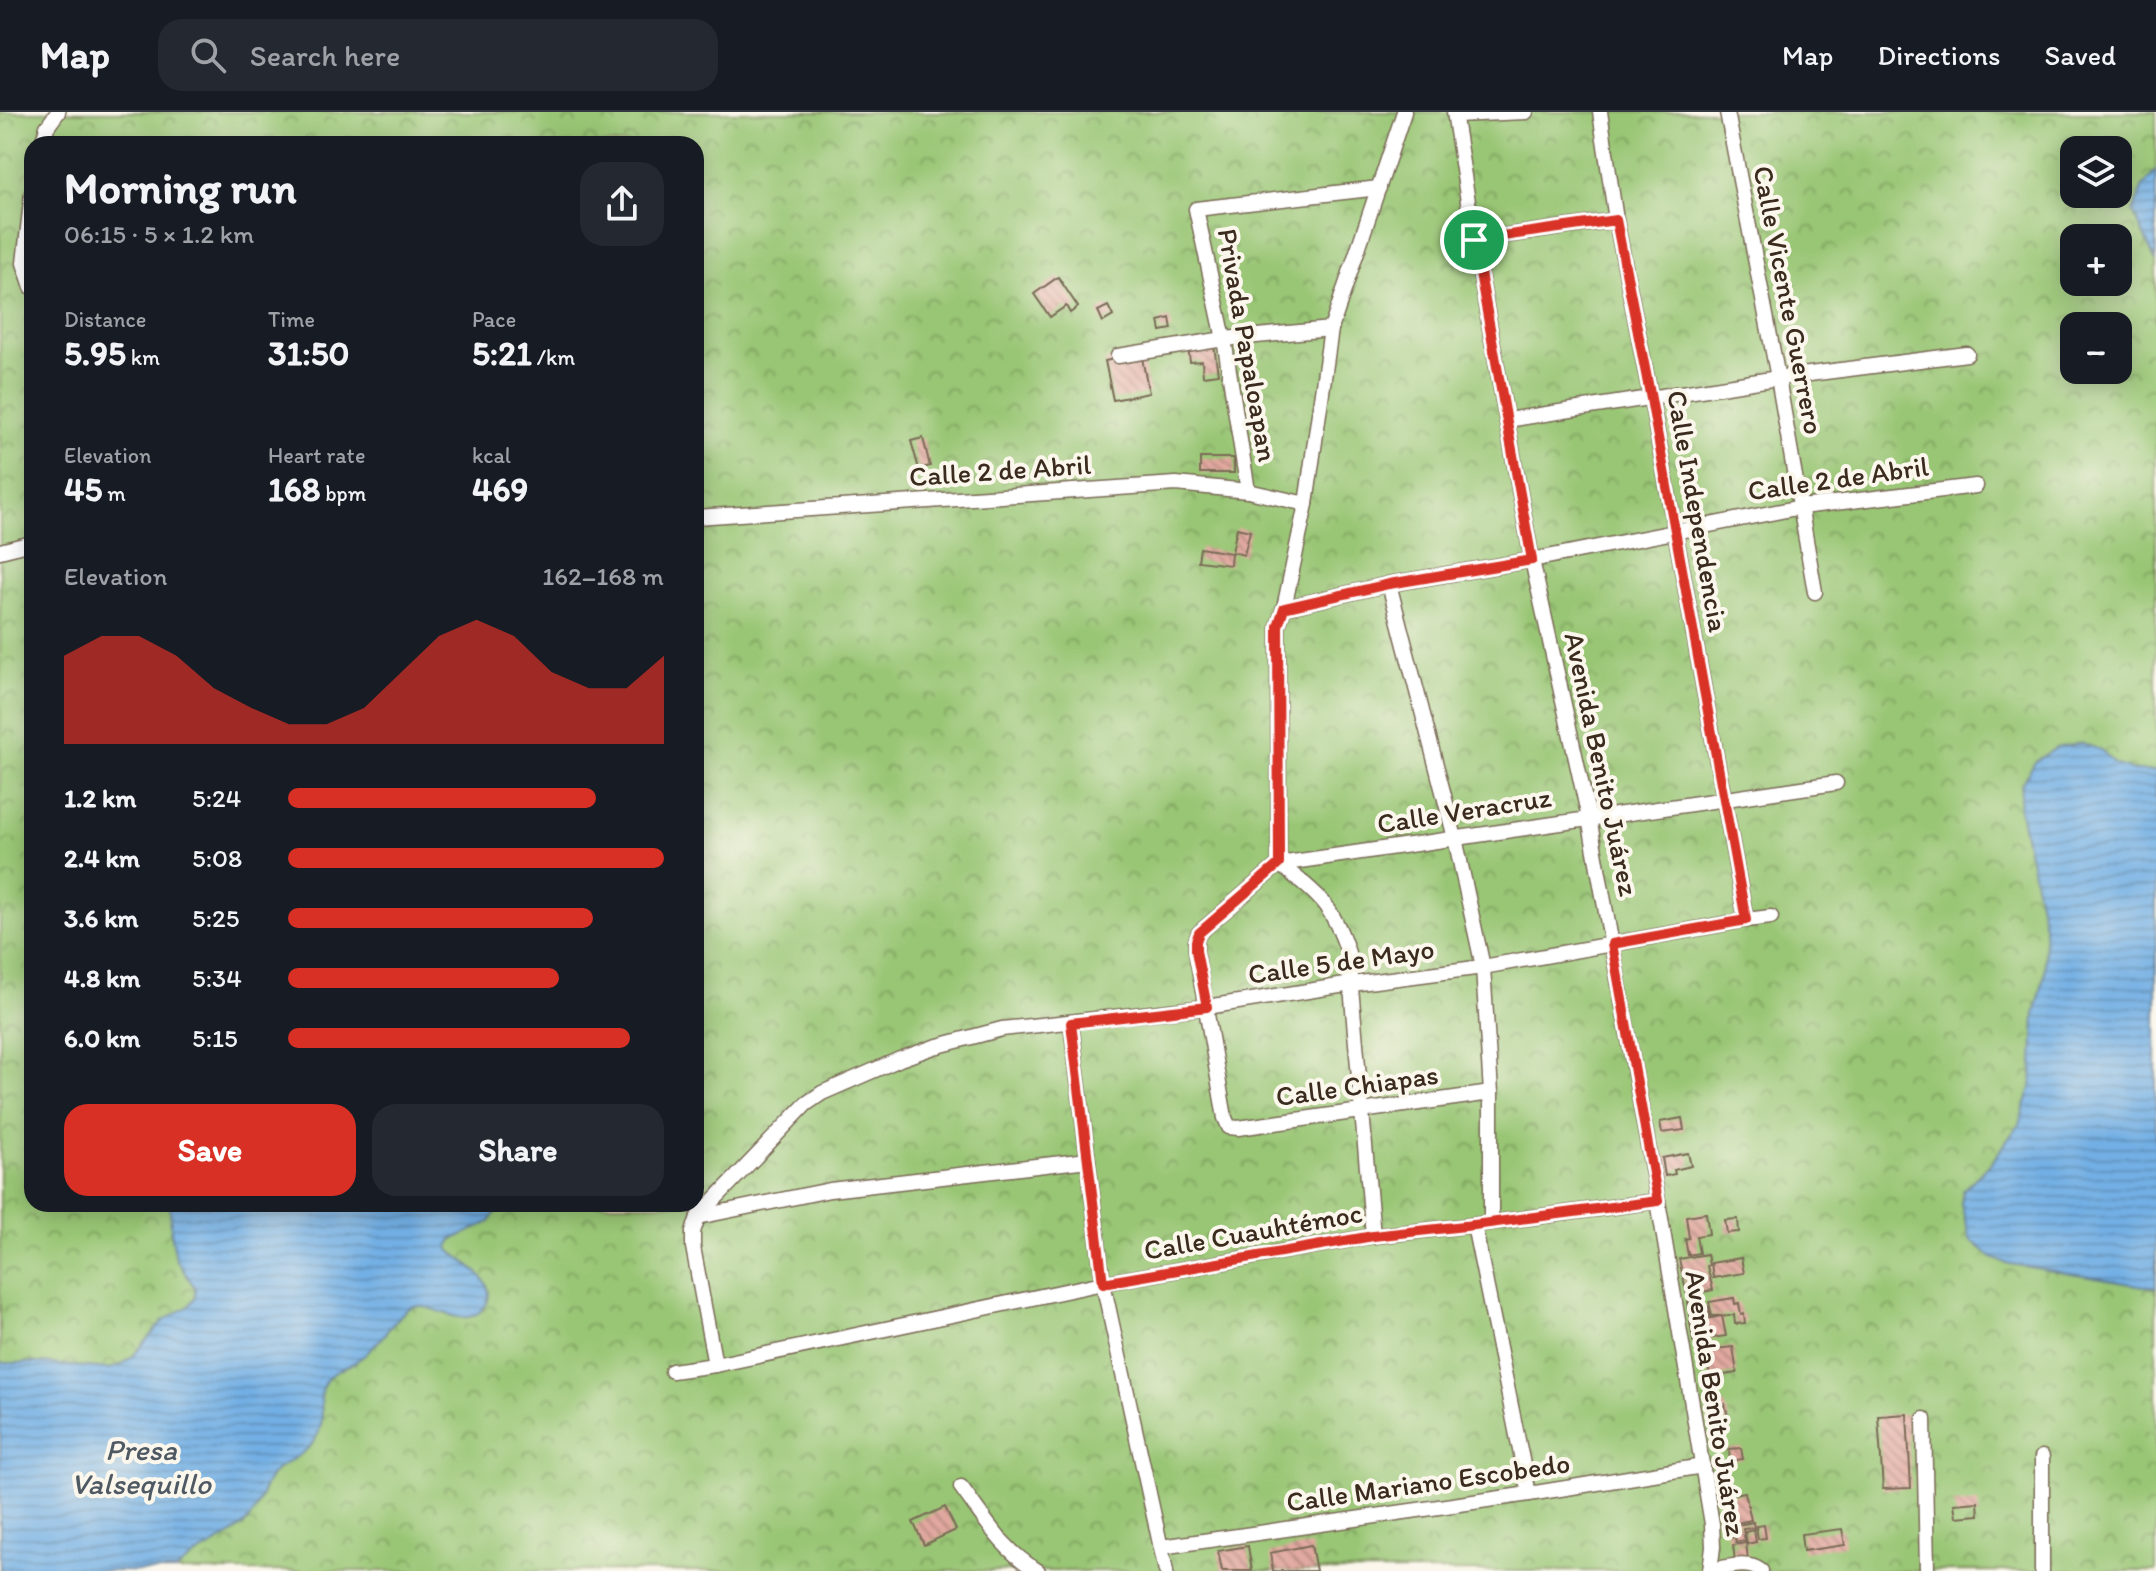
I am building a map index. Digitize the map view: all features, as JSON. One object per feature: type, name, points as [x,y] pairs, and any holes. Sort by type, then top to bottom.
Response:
[{"type":"street","points":[[44,136],[58,112]]},
{"type":"street","points":[[1373,1236],[1348,953],[1339,926],[1326,904],[1279,864],[1278,626],[1306,504],[1331,329],[1404,112]]},
{"type":"street","points":[[1455,114],[1526,112]]},
{"type":"street","name":"Calle Independencia","points":[[1600,112],[1616,220],[1746,920]]},
{"type":"street","name":"Calle Vicente Guerrero","points":[[1727,112],[1815,592]]},
{"type":"street","name":"Avenida Benito Juárez","points":[[1455,114],[1474,240],[1532,560],[1589,818],[1658,1201],[1703,1466],[1713,1547],[1710,1571]]},
{"type":"street","name":"Privada Papaloapan","points":[[1248,491],[1224,339],[1196,209],[1379,188]]},
{"type":"street","points":[[1474,240],[1616,220]]},
{"type":"street","points":[[1118,356],[1224,339],[1331,329]]},
{"type":"street","points":[[1507,420],[1778,378],[1967,354]]},
{"type":"street","name":"Calle 2 de Abril","points":[[704,516],[1176,484],[1248,491],[1306,504]]},
{"type":"street","name":"Calle 2 de Abril","points":[[1284,608],[1389,584],[1532,560],[1801,507],[1976,486]]},
{"type":"street","points":[[0,551],[24,545]]},
{"type":"street","points":[[1389,584],[1455,838],[1483,967],[1491,1093],[1491,1222]]},
{"type":"street","name":"Calle Veracruz","points":[[1279,864],[1836,783]]},
{"type":"street","points":[[1207,1007],[1196,951],[1199,933],[1279,864]]},
{"type":"street","name":"Calle 5 de Mayo","points":[[704,1211],[806,1104],[822,1093],[934,1047],[1002,1029],[1207,1007],[1483,967],[1771,917]]},
{"type":"street","name":"Calle Chiapas","points":[[1207,1007],[1229,1127],[1491,1093]]},
{"type":"street","points":[[1071,1023],[1103,1283],[1166,1571]]},
{"type":"street","points":[[715,1365],[693,1247],[693,1232],[698,1217],[830,1190],[1088,1160]]},
{"type":"street","name":"Calle Cuauhtémoc","points":[[672,1371],[715,1365],[1103,1283],[1373,1236],[1658,1201]]},
{"type":"street","name":"Calle 5 de Mayo","points":[[698,1217],[703,1212]]},
{"type":"street","points":[[1474,1225],[1529,1494]]},
{"type":"street","points":[[1924,1419],[1927,1571]]},
{"type":"street","points":[[2042,1457],[2042,1571]]},
{"type":"street","name":"Calle Mariano Escobedo","points":[[1161,1547],[1703,1466]]},
{"type":"street","points":[[961,1487],[1003,1545],[1038,1571]]},
{"type":"street","points":[[1710,1571],[1743,1565],[1755,1566],[1761,1571]]},
{"type":"green space","points":[[0,112],[2156,112],[2156,1571],[0,1571]]},
{"type":"water","points":[[2156,170],[2156,262],[2133,212],[2142,188]]},
{"type":"water","points":[[2081,743],[2101,750],[2115,764],[2133,771],[2156,771],[2156,1288],[2010,1264],[1992,1258],[1970,1239],[1961,1204],[1963,1190],[1991,1163],[2019,1124],[2032,1085],[2035,1014],[2045,973],[2044,926],[2019,806],[2022,783],[2035,762],[2056,748]]},
{"type":"water","name":"Presa Valsequillo","points":[[170,1212],[495,1212],[490,1222],[452,1240],[449,1246],[485,1282],[489,1298],[485,1306],[470,1317],[452,1316],[426,1307],[411,1307],[369,1352],[331,1376],[322,1389],[322,1419],[317,1436],[302,1453],[272,1474],[254,1512],[229,1536],[176,1571],[0,1571],[0,1363],[109,1369],[132,1357],[163,1321],[189,1306],[195,1297],[195,1288],[176,1259]]},
{"type":"building","points":[[1058,277],[1078,307],[1070,313],[1066,306],[1050,317],[1034,294]]},
{"type":"building","points":[[1108,306],[1113,316],[1103,322],[1098,311]]},
{"type":"building","points":[[1170,318],[1172,329],[1161,331],[1159,321]]},
{"type":"building","points":[[1214,345],[1218,374],[1203,376],[1202,361],[1190,362],[1188,348]]},
{"type":"building","points":[[1141,353],[1149,393],[1113,400],[1105,361]]},
{"type":"building","points":[[923,438],[930,466],[919,469],[911,441]]},
{"type":"building","points":[[1200,458],[1234,458],[1234,473],[1200,473]]},
{"type":"building","points":[[1237,528],[1250,531],[1244,555],[1232,552]]},
{"type":"building","points":[[1200,548],[1231,553],[1230,565],[1198,561]]},
{"type":"building","points":[[1682,1118],[1684,1130],[1662,1133],[1660,1122]]},
{"type":"building","points":[[1688,1153],[1691,1166],[1665,1176],[1662,1158]]},
{"type":"building","points":[[1706,1213],[1709,1234],[1696,1236],[1699,1253],[1688,1255],[1686,1216]]},
{"type":"building","points":[[1738,1219],[1739,1232],[1727,1233],[1725,1220]]},
{"type":"building","points":[[1707,1254],[1713,1290],[1687,1295],[1679,1259]]},
{"type":"building","points":[[1741,1258],[1744,1273],[1713,1278],[1711,1263]]},
{"type":"building","points":[[1734,1298],[1735,1304],[1739,1303],[1741,1315],[1744,1314],[1745,1323],[1735,1324],[1734,1315],[1712,1316],[1709,1302]]},
{"type":"building","points":[[1696,1301],[1697,1309],[1709,1307],[1710,1316],[1691,1319],[1688,1302]]},
{"type":"building","points":[[1722,1316],[1726,1336],[1693,1341],[1690,1322]]},
{"type":"building","points":[[1733,1347],[1737,1373],[1710,1377],[1706,1350]]},
{"type":"building","points":[[1725,1404],[1729,1421],[1710,1425],[1706,1407]]},
{"type":"building","points":[[1907,1414],[1911,1488],[1883,1489],[1878,1416]]},
{"type":"building","points":[[1741,1448],[1743,1459],[1730,1461],[1729,1449]]},
{"type":"building","points":[[1745,1492],[1751,1520],[1728,1525],[1722,1496]]},
{"type":"building","points":[[1978,1502],[1979,1515],[1956,1517],[1954,1504]]},
{"type":"building","points":[[945,1507],[956,1530],[924,1545],[913,1522]]},
{"type":"building","points":[[1753,1522],[1754,1528],[1743,1529],[1745,1541],[1736,1542],[1735,1537],[1728,1538],[1726,1529]]},
{"type":"building","points":[[1764,1525],[1766,1538],[1758,1539],[1756,1526]]},
{"type":"building","points":[[1842,1529],[1845,1545],[1803,1551],[1801,1534]]},
{"type":"building","points":[[1754,1530],[1756,1542],[1747,1544],[1745,1532]]},
{"type":"building","points":[[1746,1543],[1748,1559],[1735,1561],[1733,1545]]},
{"type":"building","points":[[1311,1545],[1316,1571],[1273,1571],[1270,1553]]},
{"type":"building","points":[[1248,1546],[1252,1571],[1222,1571],[1218,1551]]},
{"type":"route","points":[[1616,220],[1651,399],[1746,920],[1612,944],[1658,1201],[1373,1236],[1103,1283],[1071,1023],[1207,1007],[1196,951],[1199,933],[1279,864],[1278,626],[1284,608],[1389,584],[1532,560],[1474,240],[1616,220]]}]
